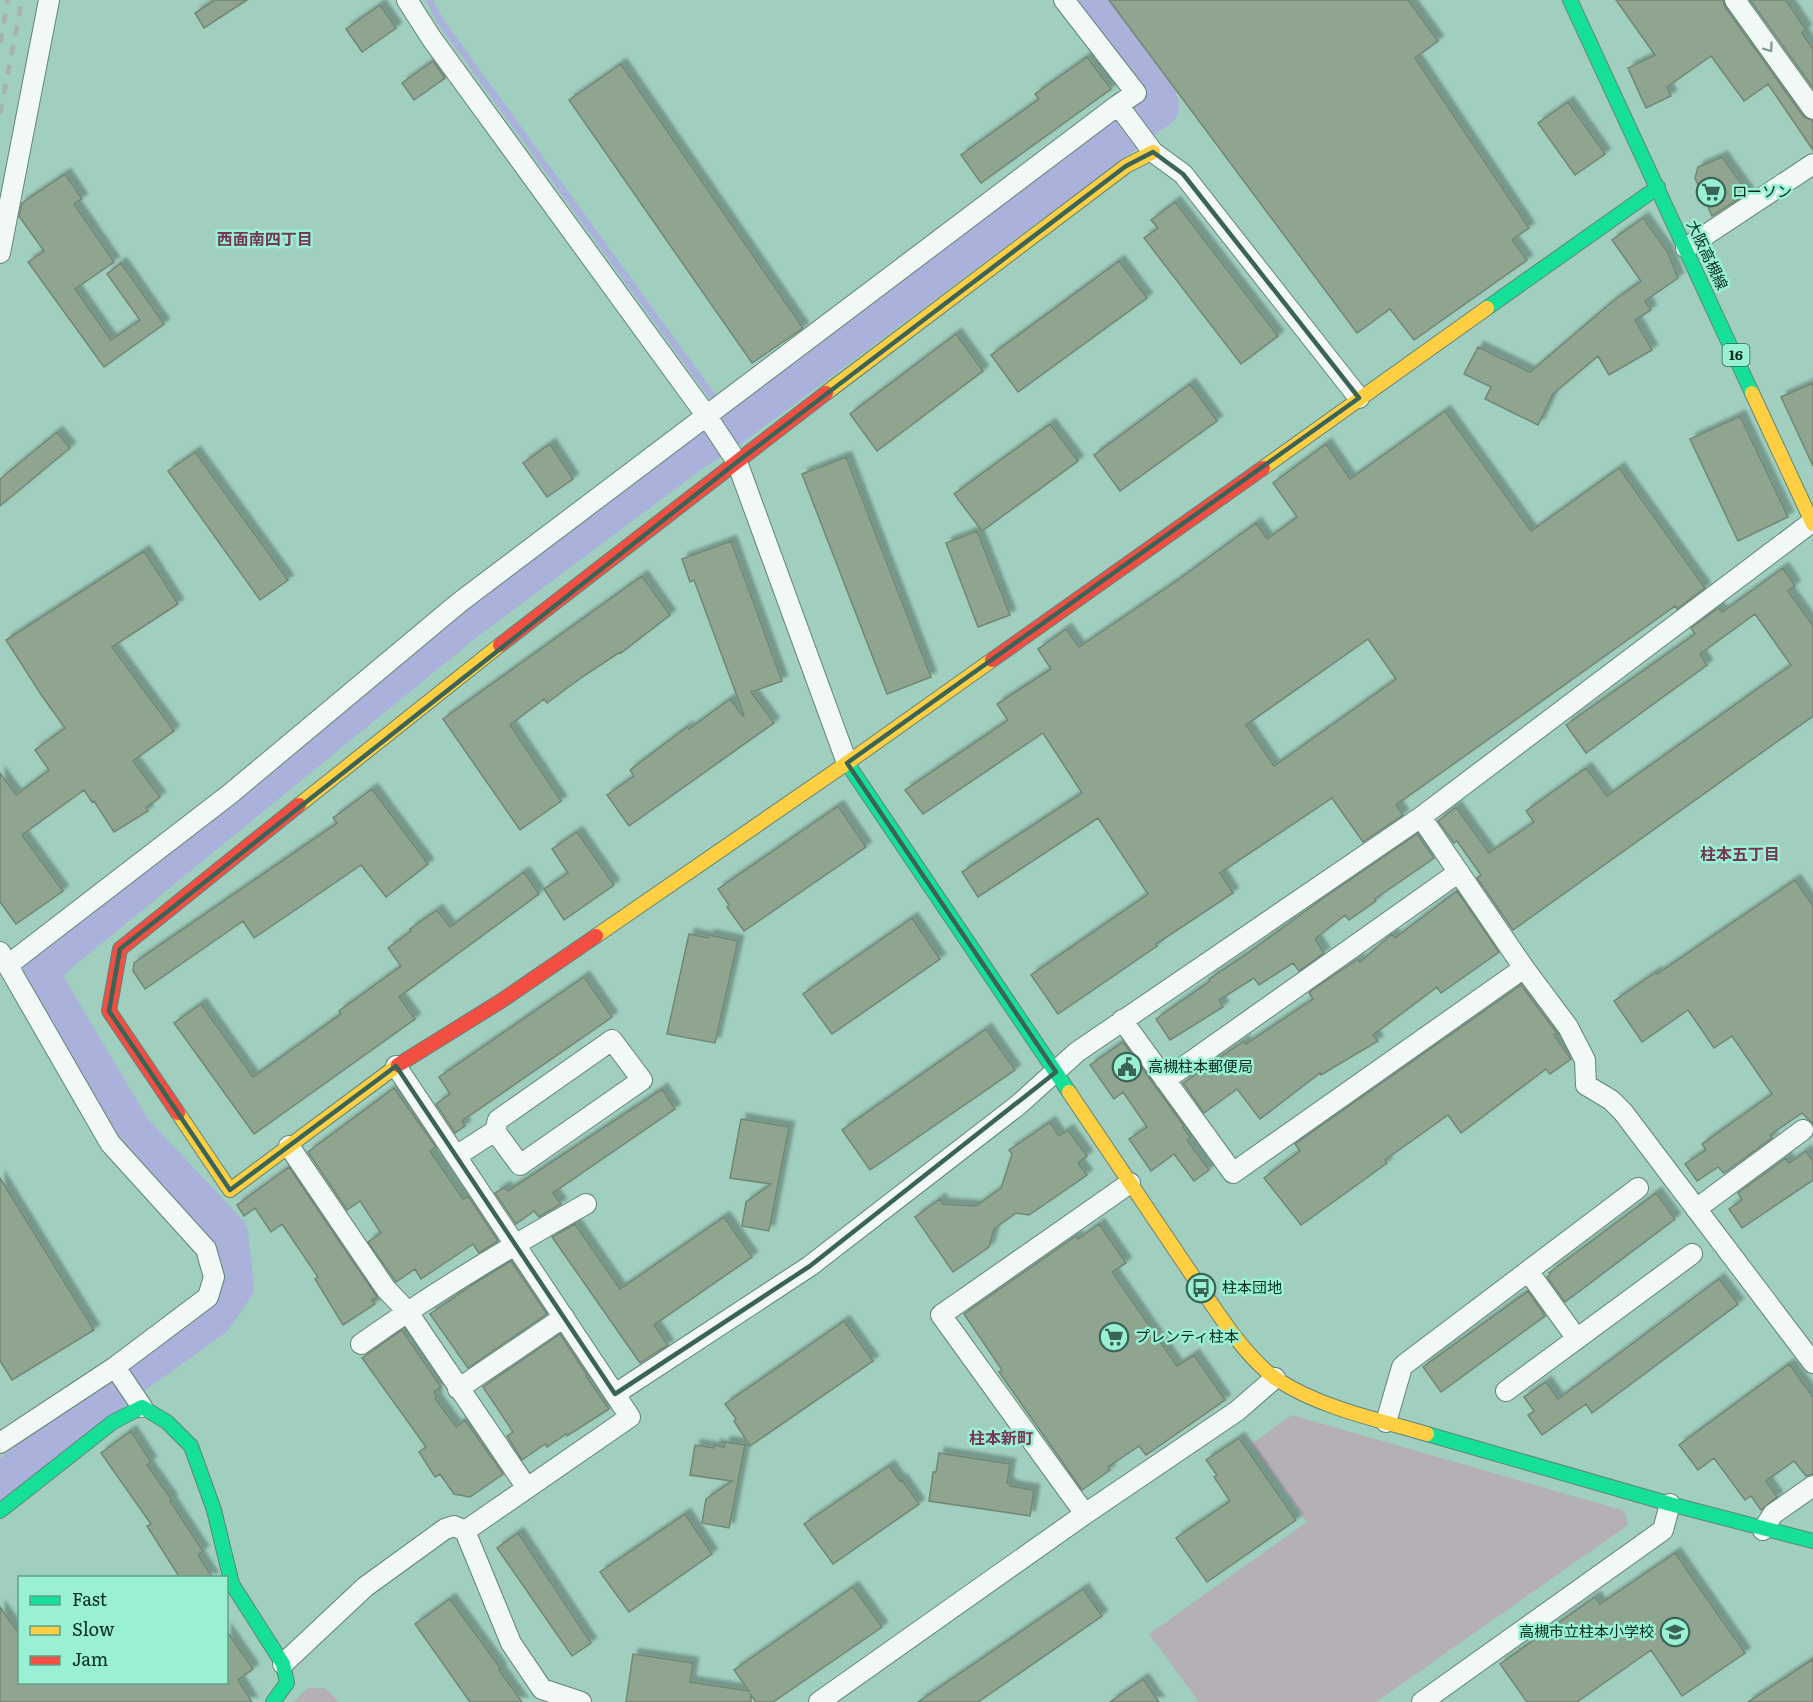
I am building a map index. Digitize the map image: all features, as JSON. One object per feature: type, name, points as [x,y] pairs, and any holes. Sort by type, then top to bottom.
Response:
[{"type":"street","points":[[0,253],[49,0]]},
{"type":"street","points":[[407,0],[432,39],[737,462],[847,763],[1130,1183],[1234,1333],[1255,1358],[1275,1378],[1311,1398],[1670,1504],[1763,1530],[1813,1541]]},
{"type":"street","points":[[0,1443],[115,1367],[208,1297],[214,1277],[206,1249],[110,1143],[4,958],[230,794],[460,602],[1118,105],[1137,93],[1064,0]]},
{"type":"street","name":"大阪高槻線","points":[[1570,0],[1813,523]]},
{"type":"street","points":[[1735,0],[1813,109]]},
{"type":"street","points":[[1118,105],[1153,152],[1183,174],[1359,398]]},
{"type":"street","points":[[1153,152],[1126,166],[737,462],[306,797],[120,949],[109,1011],[230,1190],[396,1066],[501,1001],[847,763],[1658,187]]},
{"type":"street","points":[[1686,248],[1813,164]]},
{"type":"street","points":[[615,1394],[810,1266],[1017,1106],[1077,1052],[1421,817],[1813,523]]},
{"type":"street","points":[[1421,817],[1524,968],[1568,1027],[1585,1060],[1586,1085],[1611,1100],[1623,1112],[1813,1363]]},
{"type":"street","points":[[1165,1080],[1460,872]]},
{"type":"street","points":[[1122,1020],[1233,1173],[1524,968]]},
{"type":"street","points":[[456,1156],[495,1131],[498,1120],[612,1040],[642,1080],[520,1165],[495,1131]]},
{"type":"street","points":[[396,1066],[630,1417],[465,1531]]},
{"type":"street","points":[[1696,1209],[1803,1130]]},
{"type":"street","points":[[289,1146],[386,1289],[406,1311],[527,1488]]},
{"type":"street","points":[[1085,1514],[941,1315],[1130,1183]]},
{"type":"street","points":[[1386,1422],[1402,1367],[1405,1364],[1638,1188]]},
{"type":"street","points":[[360,1344],[406,1311],[515,1244],[586,1204]]},
{"type":"street","points":[[1506,1391],[1692,1254]]},
{"type":"street","points":[[1528,1271],[1577,1339]]},
{"type":"street","points":[[458,1389],[564,1317]]},
{"type":"street","points":[[115,1367],[142,1407],[167,1422],[191,1446],[214,1510],[232,1584],[283,1664],[287,1683],[273,1702]]},
{"type":"street","points":[[819,1702],[1085,1514],[1237,1411],[1275,1378]]},
{"type":"street","points":[[0,1511],[113,1422],[142,1407]]},
{"type":"street","points":[[1763,1530],[1773,1514],[1813,1486]]},
{"type":"street","points":[[1422,1702],[1663,1530],[1670,1504]]},
{"type":"street","points":[[283,1664],[365,1587],[445,1529],[454,1526],[465,1531],[511,1643],[542,1689],[581,1702]]},
{"type":"highlighted area","points":[[1153,152],[1183,174],[1359,398],[847,763],[1056,1072],[810,1266],[615,1394],[396,1066],[230,1190],[109,1011],[120,949],[737,462],[1126,166]]},
{"type":"shaded area","points":[[1292,1415],[1625,1511],[1628,1525],[1376,1702],[1199,1702],[1149,1634],[1307,1522],[1251,1444]]},
{"type":"shaded area","points":[[308,1688],[325,1688],[339,1702],[293,1702]]},
{"type":"building","points":[[215,0],[247,0],[204,28],[195,13]]},
{"type":"building","points":[[1109,0],[1408,0],[1438,41],[1415,58],[1529,228],[1512,240],[1527,260],[1414,340],[1390,309],[1357,333]]},
{"type":"building","points":[[1616,0],[1723,0],[1725,7],[1803,116],[1813,121],[1813,150],[1768,84],[1744,101],[1711,56],[1667,87],[1671,96],[1646,108],[1628,68],[1655,55]]},
{"type":"building","points":[[1750,0],[1786,0],[1806,30],[1802,33],[1813,49],[1813,88]]},
{"type":"building","points":[[380,5],[396,28],[362,52],[346,29]]},
{"type":"building","points":[[1087,57],[1111,89],[981,183],[961,155],[1039,99],[1035,94]]},
{"type":"building","points":[[433,61],[445,78],[414,100],[402,83]]},
{"type":"building","points":[[621,64],[803,328],[752,363],[569,100]]},
{"type":"building","points":[[1568,102],[1605,154],[1575,175],[1538,123]]},
{"type":"building","points":[[1722,157],[1748,193],[1712,216],[1695,178],[1698,167]]},
{"type":"building","points":[[65,174],[82,199],[74,204],[114,262],[75,289],[111,340],[140,320],[107,274],[121,263],[164,324],[104,367],[28,262],[44,251],[19,216],[22,203]]},
{"type":"building","points":[[1175,202],[1278,336],[1241,364],[1144,238],[1158,228],[1151,220]]},
{"type":"building","points":[[1643,218],[1667,251],[1678,278],[1645,301],[1651,310],[1635,320],[1652,350],[1609,375],[1598,356],[1553,394],[1538,425],[1485,399],[1491,387],[1464,374],[1478,347],[1530,372],[1613,301],[1641,281],[1612,240]]},
{"type":"building","points":[[1119,261],[1147,298],[1018,392],[991,355]]},
{"type":"building","points":[[956,334],[983,371],[877,451],[850,414]]},
{"type":"building","points":[[1813,383],[1813,466],[1781,397]]},
{"type":"building","points":[[1190,384],[1217,421],[1120,491],[1094,455]]},
{"type":"building","points":[[1445,411],[1531,531],[1619,468],[1705,588],[1677,609],[1675,606],[1396,805],[1403,815],[1363,842],[1332,798],[1220,873],[1233,893],[1156,944],[1157,946],[1058,1014],[1031,975],[1148,894],[1098,818],[978,897],[962,872],[1082,793],[1043,733],[923,814],[905,790],[1008,720],[997,704],[1051,669],[1038,649],[1066,629],[1079,647],[1175,582],[1256,523],[1267,539],[1297,517],[1273,483],[1326,444],[1350,479]],"holes":[[[1368,639],[1396,679],[1274,766],[1246,725]]]},
{"type":"building","points":[[1740,416],[1788,517],[1738,541],[1690,439]]},
{"type":"building","points":[[1050,424],[1078,461],[982,531],[954,494]]},
{"type":"building","points":[[57,432],[70,448],[0,506],[0,479]]},
{"type":"building","points":[[550,444],[573,479],[547,497],[523,463]]},
{"type":"building","points":[[195,452],[288,580],[260,600],[168,471]]},
{"type":"building","points":[[846,457],[931,677],[887,694],[802,474]]},
{"type":"building","points":[[977,531],[1010,615],[978,627],[946,543]]},
{"type":"building","points":[[731,541],[782,681],[751,692],[774,723],[629,826],[607,795],[634,776],[630,770],[687,727],[689,729],[730,699],[744,715],[694,580],[690,582],[682,559]]},
{"type":"building","points":[[144,551],[178,604],[112,647],[174,731],[133,761],[160,797],[146,808],[148,811],[114,832],[84,790],[22,835],[63,891],[16,924],[0,902],[0,773],[16,795],[49,770],[35,750],[65,728],[6,640]]},
{"type":"building","points":[[1783,568],[1795,586],[1788,591],[1813,626],[1813,716],[1513,930],[1477,878],[1481,875],[1457,841],[1454,843],[1438,821],[1456,807],[1489,853],[1534,822],[1526,811],[1586,768],[1607,796],[1791,665],[1755,614],[1700,654],[1707,665],[1586,753],[1566,725],[1695,634],[1691,628],[1718,608],[1722,612]]},
{"type":"building","points":[[642,576],[670,615],[621,653],[582,677],[547,703],[544,699],[510,725],[561,801],[520,830],[443,719]]},
{"type":"building","points":[[372,789],[428,864],[386,897],[361,865],[254,938],[243,921],[145,989],[133,971],[134,963],[337,823],[333,818]]},
{"type":"building","points":[[838,806],[866,847],[744,931],[727,907],[729,905],[718,889]]},
{"type":"building","points":[[577,832],[614,885],[564,920],[544,889],[568,873],[552,849]]},
{"type":"building","points":[[1417,834],[1434,858],[1349,920],[1345,915],[1315,939],[1324,953],[1299,971],[1293,963],[1259,985],[1254,978],[1219,1000],[1223,1007],[1170,1040],[1156,1019],[1210,981],[1209,979]]},
{"type":"building","points":[[524,872],[539,894],[399,997],[415,1019],[254,1134],[174,1023],[201,1004],[253,1077],[341,1014],[339,1011],[401,966],[388,948],[411,931],[410,929],[437,910],[450,927]]},
{"type":"building","points":[[1795,880],[1813,906],[1813,1124],[1802,1113],[1770,1135],[1772,1138],[1724,1173],[1718,1167],[1697,1181],[1685,1164],[1706,1150],[1702,1144],[1772,1094],[1732,1036],[1714,1048],[1688,1010],[1642,1042],[1614,1001]]},
{"type":"building","points":[[1457,891],[1499,952],[1441,993],[1437,987],[1373,1035],[1378,1041],[1321,1075],[1320,1073],[1260,1119],[1237,1089],[1204,1113],[1183,1083],[1244,1041],[1246,1044],[1313,999],[1309,993],[1312,990],[1358,959],[1360,962],[1392,934],[1395,938]]},
{"type":"building","points":[[912,918],[940,959],[832,1034],[803,994]]},
{"type":"building","points":[[689,934],[708,938],[709,935],[738,941],[715,1043],[667,1034]]},
{"type":"building","points":[[584,977],[612,1017],[462,1121],[465,1126],[455,1133],[436,1104],[450,1094],[439,1077]]},
{"type":"building","points":[[1521,985],[1557,1033],[1554,1035],[1571,1059],[1550,1074],[1546,1069],[1461,1133],[1448,1115],[1385,1160],[1387,1163],[1301,1225],[1264,1178],[1300,1151],[1295,1144]]},
{"type":"building","points":[[986,1029],[1015,1070],[870,1170],[842,1130]]},
{"type":"building","points":[[1123,1042],[1184,1126],[1191,1138],[1187,1140],[1209,1170],[1194,1181],[1174,1154],[1151,1171],[1129,1139],[1147,1127],[1123,1092],[1114,1099],[1090,1065]]},
{"type":"building","points":[[394,1088],[436,1147],[430,1151],[463,1199],[468,1196],[498,1241],[479,1253],[473,1244],[421,1279],[415,1269],[396,1282],[368,1242],[381,1233],[360,1201],[347,1210],[308,1152]]},
{"type":"building","points":[[662,1089],[675,1109],[553,1193],[561,1204],[539,1217],[534,1211],[516,1224],[495,1193],[505,1187],[508,1191]]},
{"type":"building","points":[[741,1119],[789,1127],[769,1231],[742,1226],[746,1202],[771,1184],[730,1178]]},
{"type":"building","points":[[1050,1122],[1059,1136],[1068,1130],[1087,1156],[1078,1163],[1087,1175],[1029,1215],[1016,1213],[994,1229],[989,1247],[953,1272],[915,1217],[940,1199],[943,1204],[976,1206],[1001,1188],[1012,1154],[1009,1150]]},
{"type":"building","points":[[1806,1151],[1813,1161],[1813,1180],[1742,1228],[1729,1209],[1742,1200],[1738,1193],[1786,1158],[1789,1163]]},
{"type":"building","points":[[289,1167],[377,1297],[372,1300],[375,1304],[343,1325],[315,1279],[318,1277],[282,1224],[271,1232],[255,1208],[244,1216],[237,1205]]},
{"type":"building","points":[[0,1178],[94,1330],[12,1380],[0,1361]]},
{"type":"building","points":[[1656,1193],[1675,1219],[1565,1302],[1547,1277],[1549,1273]]},
{"type":"building","points":[[724,1217],[752,1257],[654,1325],[668,1345],[640,1363],[552,1237],[575,1224],[620,1289]]},
{"type":"building","points":[[1099,1224],[1126,1263],[1112,1272],[1177,1366],[1194,1355],[1225,1400],[1146,1455],[1139,1446],[1108,1467],[1110,1470],[1082,1490],[999,1372],[1002,1370],[964,1314],[1076,1236],[1078,1239]]},
{"type":"building","points":[[511,1261],[547,1314],[468,1368],[430,1314]]},
{"type":"building","points":[[1719,1279],[1738,1304],[1592,1413],[1586,1404],[1542,1435],[1528,1415],[1534,1411],[1524,1397],[1546,1382],[1558,1399]]},
{"type":"building","points":[[1528,1291],[1545,1316],[1441,1392],[1423,1367]]},
{"type":"building","points":[[844,1321],[873,1361],[750,1446],[725,1404]]},
{"type":"building","points":[[402,1330],[441,1387],[434,1392],[437,1396],[435,1398],[456,1427],[465,1420],[503,1474],[470,1497],[454,1494],[440,1474],[435,1477],[419,1452],[426,1447],[362,1358]]},
{"type":"building","points":[[560,1334],[609,1409],[547,1447],[545,1444],[522,1460],[507,1436],[513,1432],[483,1387]]},
{"type":"building","points":[[1789,1364],[1813,1397],[1813,1474],[1806,1476],[1794,1461],[1766,1481],[1777,1497],[1761,1510],[1751,1496],[1745,1500],[1714,1458],[1698,1470],[1679,1445]]},
{"type":"building","points":[[131,1431],[151,1462],[147,1465],[172,1500],[170,1501],[203,1551],[198,1555],[212,1576],[179,1576],[147,1526],[151,1524],[101,1453]]},
{"type":"building","points":[[1239,1438],[1296,1520],[1207,1582],[1176,1538],[1230,1501],[1214,1477],[1217,1475],[1206,1460]]},
{"type":"building","points":[[725,1442],[745,1445],[729,1528],[702,1523],[706,1499],[732,1481],[690,1475],[695,1445],[724,1447]]},
{"type":"building","points":[[939,1453],[1010,1464],[1007,1483],[1010,1486],[1034,1490],[1030,1516],[929,1501],[933,1472],[936,1472]]},
{"type":"building","points":[[889,1466],[919,1504],[833,1564],[804,1524]]},
{"type":"building","points":[[685,1514],[712,1554],[629,1612],[600,1572]]},
{"type":"building","points":[[518,1533],[591,1643],[572,1656],[497,1548]]},
{"type":"building","points":[[1675,1553],[1745,1653],[1682,1696],[1651,1650],[1577,1702],[1527,1702],[1500,1664],[1595,1597],[1600,1604]]},
{"type":"building","points":[[853,1587],[882,1627],[773,1702],[756,1702],[751,1695],[751,1702],[626,1702],[633,1654],[693,1663],[690,1682],[749,1691],[734,1670]]},
{"type":"building","points":[[1083,1589],[1102,1616],[978,1702],[918,1702]]},
{"type":"building","points":[[450,1599],[522,1702],[470,1702],[415,1624]]},
{"type":"building","points":[[0,1607],[18,1632],[18,1684],[228,1684],[228,1633],[253,1669],[238,1680],[252,1702],[0,1702]]},
{"type":"building","points":[[1813,1659],[1813,1702],[1748,1702]]},
{"type":"building","points":[[1143,1679],[1159,1702],[1110,1702]]},
{"type":"waterway","points":[[429,0],[441,22],[733,425]]},
{"type":"waterway","points":[[0,1485],[117,1386],[213,1317],[234,1286],[228,1234],[132,1131],[41,978],[51,959],[465,621],[693,451],[733,425],[1159,107],[1155,92],[1084,0]]},
{"type":"railway","points":[[0,43],[8,0]]},
{"type":"railway","points":[[0,114],[22,0]]},
{"type":"traffic: fast","points":[[1570,0],[1752,393]]},
{"type":"traffic: fast","points":[[1487,308],[1658,187]]},
{"type":"traffic: fast","points":[[847,763],[1069,1092]]},
{"type":"traffic: fast","points":[[0,1511],[113,1422],[142,1407],[167,1422],[191,1446],[214,1510],[232,1584],[283,1664],[287,1683],[273,1702]]},
{"type":"traffic: fast","points":[[1427,1434],[1670,1504],[1813,1541]]},
{"type":"traffic: slow","points":[[826,393],[1126,166],[1153,152]]},
{"type":"traffic: slow","points":[[1263,468],[1487,308]]},
{"type":"traffic: slow","points":[[1752,393],[1813,524]]},
{"type":"traffic: slow","points":[[299,805],[500,645]]},
{"type":"traffic: slow","points":[[596,936],[992,660]]},
{"type":"traffic: slow","points":[[178,1113],[230,1190],[398,1065]]},
{"type":"traffic: slow","points":[[1069,1092],[1215,1309],[1239,1342],[1265,1370],[1295,1390],[1331,1406],[1427,1434]]},
{"type":"traffic: jam","points":[[500,645],[826,393]]},
{"type":"traffic: jam","points":[[992,660],[1263,468]]},
{"type":"traffic: jam","points":[[178,1113],[109,1011],[120,949],[299,805]]},
{"type":"traffic: jam","points":[[398,1065],[501,1001],[596,936]]},
{"type":"place","name":"ローソン","points":[[1711,192]]},
{"type":"place","name":"高槻柱本郵便局","points":[[1127,1067]]},
{"type":"place","name":"柱本団地","points":[[1201,1288]]},
{"type":"place","name":"プレンティ柱本","points":[[1114,1337]]},
{"type":"place","name":"高槻市立柱本小学校","points":[[1675,1632]]},
{"type":"district","name":"西面南四丁目","points":[[265,239]]},
{"type":"district","name":"柱本五丁目","points":[[1740,854]]},
{"type":"district","name":"柱本新町","points":[[1001,1438]]}]
